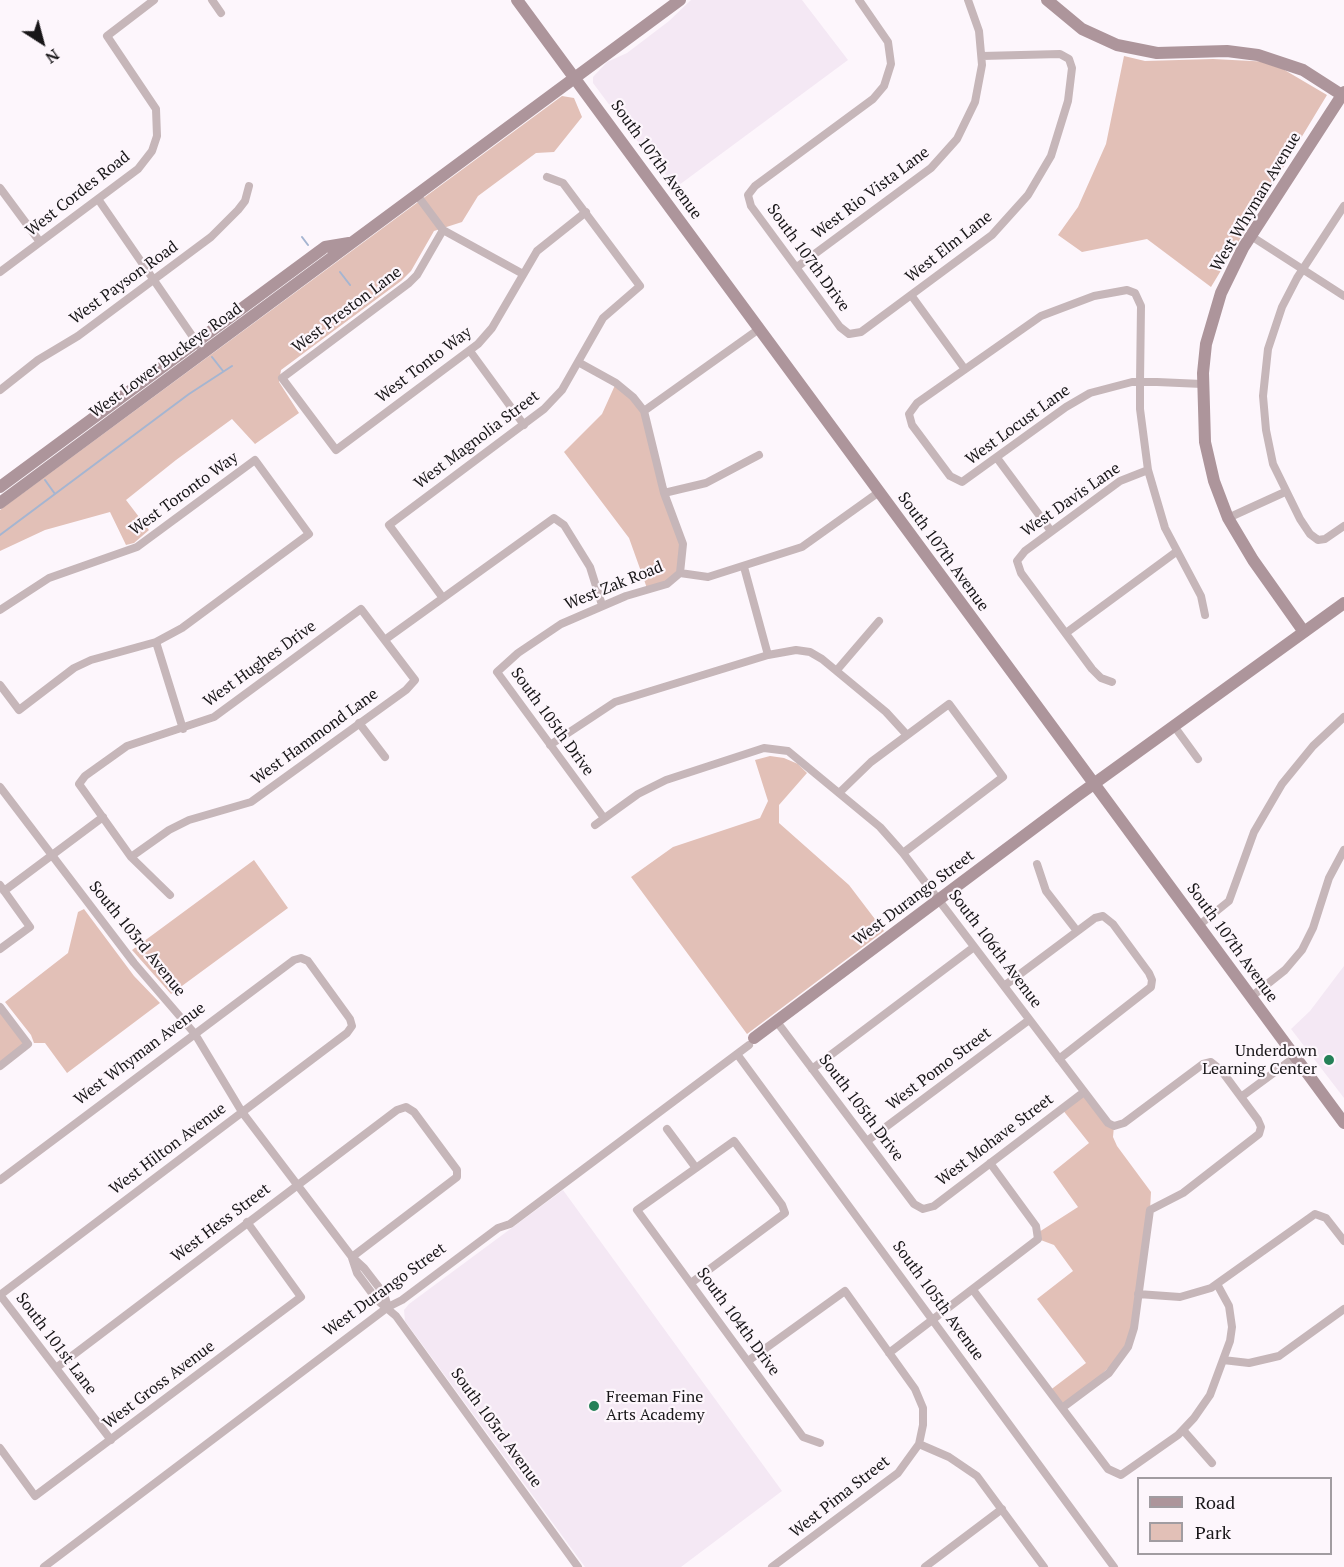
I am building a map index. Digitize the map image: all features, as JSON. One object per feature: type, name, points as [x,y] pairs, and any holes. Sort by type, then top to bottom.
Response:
[{"type":"main road","name":"South 107th Avenue","points":[[517,0],[1344,1123]]},
{"type":"main road","name":"West Lower Buckeye Road","points":[[0,503],[336,257],[349,243],[680,0]]},
{"type":"main road","points":[[1047,0],[1082,29],[1118,45],[1157,53],[1227,51],[1258,54],[1297,67],[1343,93]]},
{"type":"main road","name":"West Whyman Avenue","points":[[1304,632],[1253,560],[1228,518],[1214,481],[1205,442],[1202,384],[1206,344],[1221,293],[1251,236],[1343,93]]},
{"type":"main road","name":"West Lower Buckeye Road","points":[[0,487],[325,247],[349,243]]},
{"type":"main road","points":[[1174,726],[1344,603]]},
{"type":"main road","name":"West Durango Street","points":[[752,1042],[1174,726]]},
{"type":"street","points":[[212,0],[221,13]]},
{"type":"street","name":"South 107th Drive","points":[[849,334],[840,327],[751,206],[748,195],[755,186],[873,99],[888,79],[891,57],[888,42],[859,0]]},
{"type":"street","name":"West Rio Vista Lane","points":[[796,267],[925,173],[946,154],[972,112],[980,83],[982,56],[979,31],[968,0]]},
{"type":"street","name":"West Cordes Road","points":[[0,272],[138,168],[152,151],[157,136],[156,109],[150,96],[107,36],[149,1]]},
{"type":"street","name":"West Elm Lane","points":[[849,334],[861,332],[992,235],[1015,212],[1034,186],[1051,156],[1064,122],[1071,80],[1072,65],[1069,59],[1060,54],[982,56]]},
{"type":"street","points":[[548,177],[563,183],[586,212]]},
{"type":"street","name":"West Payson Road","points":[[0,390],[38,360],[78,336],[211,237],[245,201],[249,186]]},
{"type":"street","points":[[0,188],[40,243]]},
{"type":"street","points":[[417,195],[443,230],[523,274]]},
{"type":"street","points":[[98,199],[168,304],[204,353]]},
{"type":"street","points":[[1344,206],[1287,297],[1274,328],[1264,384],[1268,441],[1285,492],[1310,534],[1318,540],[1325,539],[1344,525]]},
{"type":"street","name":"West Tonto Way","points":[[336,450],[470,351],[492,328],[523,274],[547,240],[586,212]]},
{"type":"street","name":"West Magnolia Street","points":[[443,598],[389,525],[524,425],[555,399],[603,318],[640,286],[586,212]]},
{"type":"street","name":"West Preston Lane","points":[[336,450],[282,378],[410,283],[443,230]]},
{"type":"street","points":[[1251,236],[1344,296]]},
{"type":"street","points":[[911,295],[964,368],[1029,322],[1062,306],[1116,292],[1131,291],[1137,296],[1141,306],[1141,426],[1148,470],[1160,515],[1176,552],[1201,596],[1205,615]]},
{"type":"street","points":[[644,411],[759,329]]},
{"type":"street","points":[[470,351],[524,425]]},
{"type":"street","points":[[578,362],[616,383],[644,411],[664,493],[683,544],[680,573]]},
{"type":"street","name":"West Locust Lane","points":[[964,368],[917,403],[909,414],[912,425],[950,476],[958,482],[966,480],[1082,397],[1108,387],[1140,382],[1202,384]]},
{"type":"street","points":[[664,493],[706,483],[759,455]]},
{"type":"street","points":[[997,458],[1051,531]]},
{"type":"street","name":"West Toronto Way","points":[[0,610],[49,578],[137,547],[255,460],[309,534],[182,628],[156,642]]},
{"type":"street","name":"West Davis Lane","points":[[1066,633],[1021,573],[1017,561],[1024,551],[1119,481],[1148,470]]},
{"type":"street","name":"West Zak Road","points":[[497,672],[539,638],[602,605],[667,584],[680,573],[708,577],[802,547],[879,492]]},
{"type":"street","points":[[1228,518],[1285,492]]},
{"type":"street","points":[[386,639],[554,518],[564,525],[581,550],[590,567],[602,605]]},
{"type":"street","points":[[1112,682],[1096,674],[1066,633],[1176,552]]},
{"type":"street","points":[[744,567],[768,655]]},
{"type":"street","name":"West Hughes Drive","points":[[103,817],[79,784],[85,776],[127,746],[214,717],[361,609],[386,639]]},
{"type":"street","points":[[837,670],[879,621]]},
{"type":"street","name":"West Hammond Lane","points":[[132,857],[169,830],[189,820],[251,802],[406,690],[416,680],[386,639]]},
{"type":"street","points":[[0,685],[19,710],[74,668],[91,660],[156,642],[183,729]]},
{"type":"street","points":[[550,745],[615,702],[768,655],[803,651],[822,659],[837,670],[886,711],[908,735]]},
{"type":"street","name":"South 105th Drive","points":[[497,672],[604,818]]},
{"type":"street","points":[[839,793],[862,769],[949,705],[1003,777],[903,853]]},
{"type":"street","points":[[1198,926],[1229,901],[1254,832],[1282,784],[1309,750],[1344,717]]},
{"type":"street","points":[[359,723],[385,757]]},
{"type":"street","points":[[1174,726],[1198,759]]},
{"type":"street","name":"South 106th Avenue","points":[[604,818],[638,794],[666,780],[764,748],[788,751],[880,827],[903,853],[1106,1121],[1114,1126],[1124,1123],[1200,1066],[1211,1062],[1221,1070],[1241,1097]]},
{"type":"street","name":"South 103rd Avenue","points":[[0,787],[134,963],[195,1034],[242,1112],[352,1257],[364,1268],[384,1294],[388,1307],[578,1567]]},
{"type":"street","points":[[0,949],[30,927],[2,888],[103,817],[132,857],[170,895]]},
{"type":"street","points":[[595,825],[604,818]]},
{"type":"street","points":[[1251,997],[1285,970],[1302,950],[1313,928],[1325,888],[1344,850]]},
{"type":"street","points":[[1037,864],[1042,884],[1077,931]]},
{"type":"street","points":[[1004,986],[1095,918],[1103,916],[1113,924],[1149,973],[1152,984],[1146,993],[1059,1059]]},
{"type":"street","points":[[812,1069],[975,947]]},
{"type":"street","name":"West Whyman Avenue","points":[[0,1180],[301,958],[308,961],[350,1019],[352,1026]]},
{"type":"street","points":[[0,1008],[28,1044],[0,1066]]},
{"type":"street","name":"West Pomo Street","points":[[867,1142],[1029,1020]]},
{"type":"street","name":"South 105th Drive","points":[[777,1022],[914,1204],[923,1209]]},
{"type":"street","name":"West Hilton Avenue","points":[[0,1295],[347,1033],[352,1026]]},
{"type":"street","name":"West Durango Street","points":[[44,1567],[388,1307],[402,1300],[498,1228],[510,1224],[752,1042]]},
{"type":"street","name":"South 105th Avenue","points":[[737,1054],[1114,1567]]},
{"type":"street","points":[[1062,1408],[1121,1361],[1131,1341],[1150,1210],[1183,1193],[1253,1141],[1261,1131],[1258,1120],[1241,1097],[1295,1057]]},
{"type":"street","name":"West Mohave Street","points":[[923,1209],[934,1206],[1084,1092]]},
{"type":"street","name":"West Hess Street","points":[[56,1368],[397,1110],[406,1107],[414,1112],[457,1170],[457,1177],[352,1257]]},
{"type":"street","points":[[667,1129],[696,1168],[734,1141],[782,1205],[785,1213],[691,1283]]},
{"type":"street","points":[[889,1353],[1033,1245],[1039,1236],[1036,1226],[990,1163]]},
{"type":"street","name":"South 104th Drive","points":[[696,1168],[637,1210],[803,1437],[820,1443]]},
{"type":"street","points":[[1138,1294],[1180,1297],[1217,1284],[1308,1217],[1320,1214],[1326,1218],[1344,1241]]},
{"type":"street","name":"West Gross Avenue","points":[[0,1448],[35,1496],[301,1297],[247,1222]]},
{"type":"street","points":[[973,1290],[1108,1469],[1117,1475],[1129,1472],[1183,1430],[1205,1403],[1232,1334],[1229,1306],[1217,1284]]},
{"type":"street","points":[[748,1361],[845,1291],[915,1389],[924,1408],[924,1425],[919,1444],[949,1457],[977,1476],[1044,1567]]},
{"type":"street","name":"South 101st Lane","points":[[0,1295],[111,1440]]},
{"type":"street","points":[[1223,1360],[1249,1363],[1272,1359],[1292,1348],[1344,1309]]},
{"type":"street","points":[[1183,1430],[1212,1463]]},
{"type":"street","name":"West Pima Street","points":[[772,1567],[898,1473],[919,1444]]},
{"type":"street","points":[[925,1567],[1002,1509]]},
{"type":"shaded area","points":[[691,0],[802,0],[848,60],[675,188],[651,154],[634,138],[593,83],[593,77],[607,62],[627,53],[669,21]]},
{"type":"shaded area","name":"Underdown Learning Center","points":[[1344,966],[1344,1098],[1291,1029],[1310,1011]]},
{"type":"shaded area","name":"Freeman Fine Arts Academy","points":[[563,1190],[782,1491],[681,1567],[585,1567],[405,1321],[404,1310],[409,1304]]},
{"type":"green space","points":[[1124,56],[1145,61],[1213,59],[1271,62],[1327,95],[1211,287],[1147,239],[1082,252],[1058,235],[1078,207],[1106,144]]},
{"type":"green space","points":[[562,96],[574,98],[582,117],[554,152],[536,153],[478,196],[462,222],[434,231],[411,271],[401,281],[281,370],[279,382],[299,413],[255,444],[232,419],[176,460],[126,500],[149,530],[134,543],[126,545],[110,512],[45,530],[0,551],[0,510]]},
{"type":"green space","points":[[616,383],[644,411],[683,544],[680,573],[648,591],[629,538],[564,452],[602,414]]},
{"type":"green space","points":[[770,756],[784,758],[798,764],[807,773],[779,805],[779,823],[849,885],[884,931],[747,1034],[631,877],[673,847],[760,818],[768,801],[755,760]]},
{"type":"green space","points":[[254,860],[288,908],[171,994],[132,950]]},
{"type":"green space","points":[[84,909],[134,976],[160,1003],[67,1073],[45,1043],[34,1043],[31,1035],[5,1002],[68,953],[78,912]]},
{"type":"green space","points":[[0,1007],[28,1044],[0,1066]]},
{"type":"green space","points":[[1084,1092],[1114,1126],[1113,1137],[1117,1146],[1151,1192],[1150,1210],[1134,1328],[1125,1354],[1062,1408],[1049,1391],[1086,1363],[1037,1299],[1073,1271],[1054,1245],[1038,1239],[1039,1232],[1078,1207],[1053,1172],[1089,1143],[1062,1109]]},
{"type":"waterway","points":[[302,237],[308,245]]},
{"type":"waterway","points":[[340,272],[350,285]]},
{"type":"waterway","points":[[212,357],[223,371]]},
{"type":"waterway","points":[[0,535],[189,394],[232,366]]},
{"type":"waterway","points":[[45,480],[55,494]]},
{"type":"place","name":"Underdown Learning Center","points":[[1329,1060]]},
{"type":"place","name":"Freeman Fine Arts Academy","points":[[594,1406]]}]
